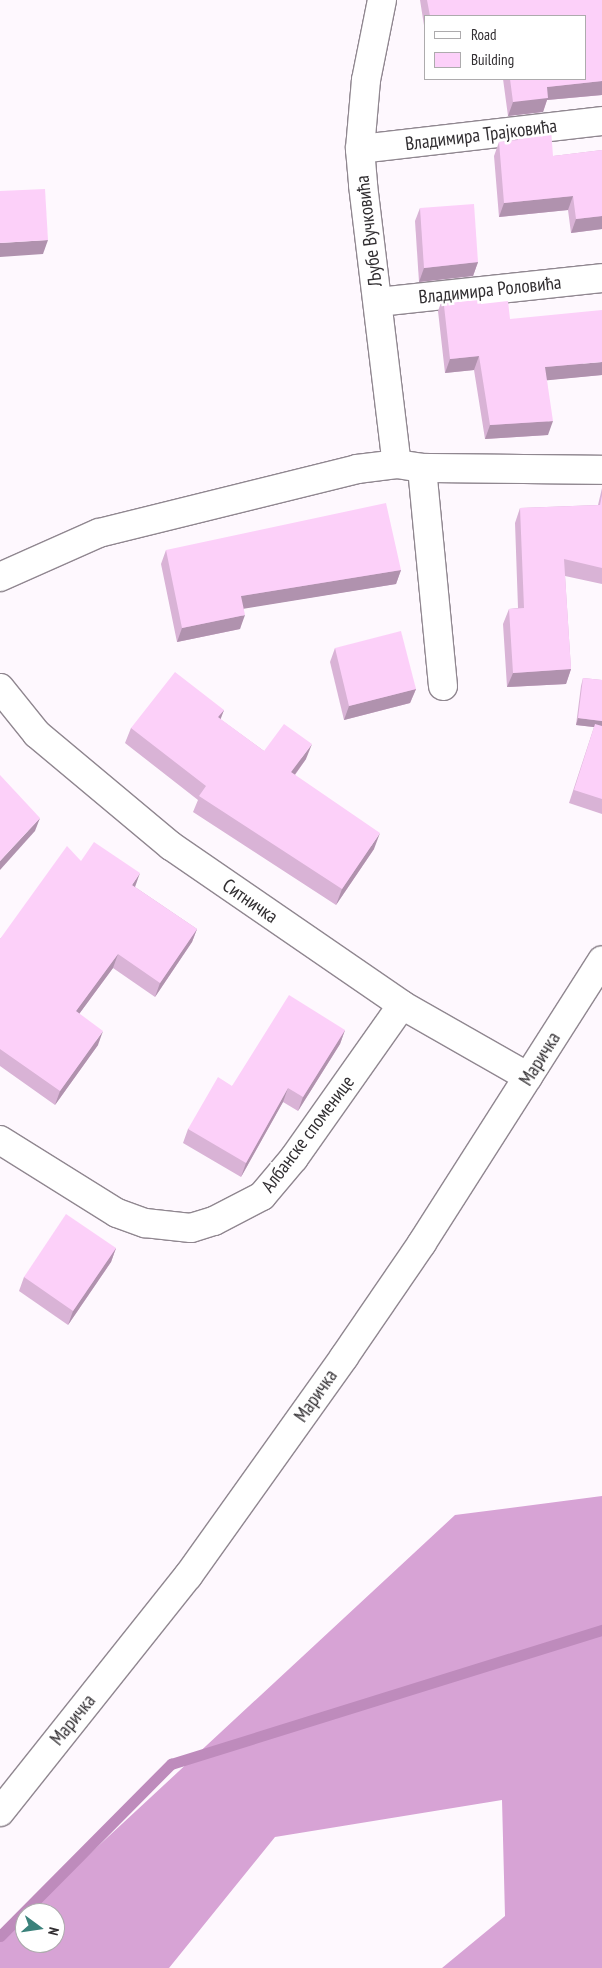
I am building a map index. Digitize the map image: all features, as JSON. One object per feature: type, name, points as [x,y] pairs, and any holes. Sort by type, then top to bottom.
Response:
[{"type":"street","name":"Љубе Вучковића","points":[[382,0],[366,80],[360,149],[378,302],[410,466],[443,686]]},
{"type":"street","name":"Владимира Трајковића","points":[[360,149],[602,121]]},
{"type":"street","name":"Владимира Роловића","points":[[378,302],[602,278]]},
{"type":"street","points":[[0,577],[99,533],[357,469],[410,466],[602,470]]},
{"type":"street","name":"Ситничка","points":[[0,688],[37,734],[170,846],[402,1005],[528,1077]]},
{"type":"street","name":"Маричка","points":[[0,1812],[188,1576],[260,1476],[422,1243],[602,960]]},
{"type":"street","name":"Албанске споменице","points":[[0,1140],[117,1213],[145,1223],[191,1228],[214,1220],[262,1196],[294,1158],[402,1005]]},
{"type":"shaded area","points":[[602,1496],[602,1968],[442,1968],[505,1916],[502,1800],[275,1837],[169,1968],[0,1968],[0,1937],[15,1923],[15,1953],[65,1953],[65,1903],[37,1903],[455,1515]]},
{"type":"building","points":[[427,0],[602,0],[602,81],[547,87],[548,98],[513,102],[510,80],[587,80],[587,15],[430,15]]},
{"type":"building","points":[[551,129],[553,156],[602,150],[602,216],[576,219],[573,196],[504,203],[499,142],[518,140],[517,133]]},
{"type":"building","points":[[45,189],[48,240],[0,243],[0,191]]},
{"type":"building","points":[[474,204],[478,262],[424,268],[420,208]]},
{"type":"building","points":[[480,293],[481,304],[508,301],[510,319],[602,310],[602,362],[545,367],[553,421],[490,425],[479,356],[450,359],[443,297]]},
{"type":"building","points":[[602,495],[602,568],[564,559],[571,669],[513,673],[509,609],[524,608],[520,508],[600,505]]},
{"type":"building","points":[[386,503],[401,570],[241,596],[245,615],[182,628],[166,550]]},
{"type":"building","points":[[401,631],[416,689],[349,706],[335,648]]},
{"type":"building","points":[[175,672],[224,710],[218,717],[264,751],[284,724],[312,744],[291,772],[380,833],[342,889],[199,796],[206,786],[131,728]]},
{"type":"building","points":[[583,678],[602,680],[602,721],[578,718]]},
{"type":"building","points":[[595,724],[602,726],[602,799],[574,790]]},
{"type":"building","points":[[0,775],[40,818],[0,861]]},
{"type":"building","points":[[94,842],[140,873],[132,885],[197,929],[160,983],[118,954],[76,1011],[103,1031],[60,1091],[0,1049],[0,939],[67,846],[81,861]]},
{"type":"building","points":[[289,995],[345,1030],[303,1097],[288,1088],[246,1163],[188,1129],[218,1077],[232,1086]]},
{"type":"building","points":[[66,1214],[116,1248],[73,1311],[24,1277]]},
{"type":"waterway","points":[[0,1936],[171,1764],[602,1630]]}]
